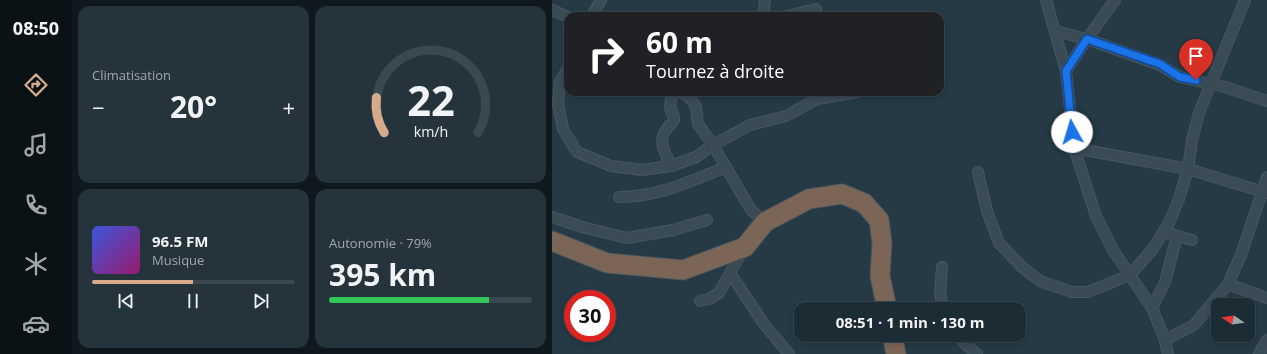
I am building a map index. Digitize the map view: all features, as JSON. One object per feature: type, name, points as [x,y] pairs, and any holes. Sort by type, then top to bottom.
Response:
[{"type":"highway","points":[[552,241],[607,263],[683,270],[745,247],[765,222],[808,199],[842,194],[864,203],[879,220],[882,243],[880,276],[886,302]]},
{"type":"highway","points":[[893,342],[896,354]]},
{"type":"street","points":[[594,12],[601,0]]},
{"type":"street","points":[[764,12],[765,0]]},
{"type":"street","points":[[1046,0],[1066,71],[1074,148],[1096,216],[1113,250],[1152,308],[1165,340],[1168,354]]},
{"type":"street","points":[[1066,71],[1115,0]]},
{"type":"street","points":[[978,172],[987,211],[999,243],[1022,267],[1040,281],[1072,292],[1088,292],[1130,275],[1152,250],[1169,223],[1179,199],[1188,169],[1194,133],[1200,113],[1244,0]]},
{"type":"street","points":[[804,12],[816,9]]},
{"type":"street","points":[[552,10],[564,15]]},
{"type":"street","points":[[1055,31],[1087,39],[1160,64],[1180,77],[1267,100]]},
{"type":"street","points":[[564,75],[560,82],[558,104],[563,129],[577,152],[611,166],[642,170],[671,166],[696,157],[713,145],[750,125],[786,116],[817,99],[834,96]]},
{"type":"street","points":[[671,166],[661,144],[666,129],[674,120],[670,105],[672,96]]},
{"type":"street","points":[[687,96],[696,106],[698,124],[713,145],[751,210],[765,222]]},
{"type":"street","points":[[1074,148],[1188,169],[1265,192]]},
{"type":"street","points":[[619,197],[630,197],[669,190],[726,167]]},
{"type":"street","points":[[1165,340],[1194,325],[1228,284],[1241,255],[1265,192],[1267,177]]},
{"type":"street","points":[[552,217],[582,227],[627,238],[673,230],[708,220]]},
{"type":"street","points":[[1164,231],[1192,240]]},
{"type":"street","points":[[1152,308],[1165,282],[1177,236]]},
{"type":"street","points":[[700,301],[710,299],[719,293],[745,247]]},
{"type":"street","points":[[942,267],[940,292],[942,302]]},
{"type":"street","points":[[730,273],[764,324],[789,354]]},
{"type":"street","points":[[1228,284],[1267,298]]},
{"type":"street","points":[[1259,354],[1267,340]]},
{"type":"street","points":[[964,342],[977,354]]},
{"type":"route","points":[[1072,132],[1066,71],[1087,39],[1160,64],[1180,77],[1196,80]]}]
